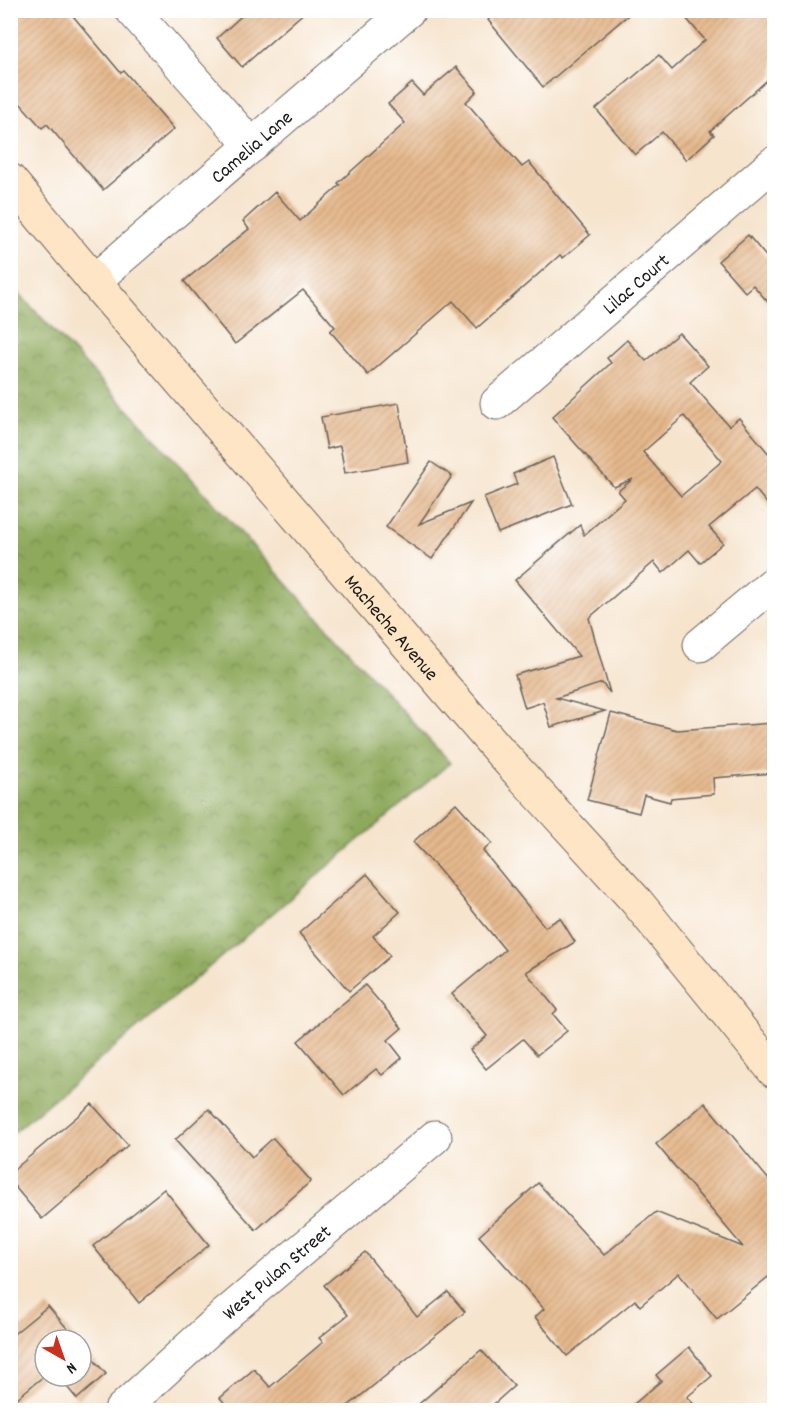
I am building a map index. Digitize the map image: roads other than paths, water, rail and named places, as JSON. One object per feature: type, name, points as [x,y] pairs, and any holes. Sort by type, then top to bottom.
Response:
[{"type":"main road","name":"Macheche Avenue","points":[[10,180],[94,281],[495,745],[637,902],[774,1071]]},
{"type":"street","points":[[132,10],[252,146]]},
{"type":"street","name":"Camelia Lane","points":[[94,281],[409,10]]},
{"type":"street","name":"Lilac Court","points":[[497,403],[774,163]]},
{"type":"street","points":[[700,645],[774,584]]},
{"type":"street","name":"West Pulan Street","points":[[121,1410],[226,1313],[435,1137]]}]
